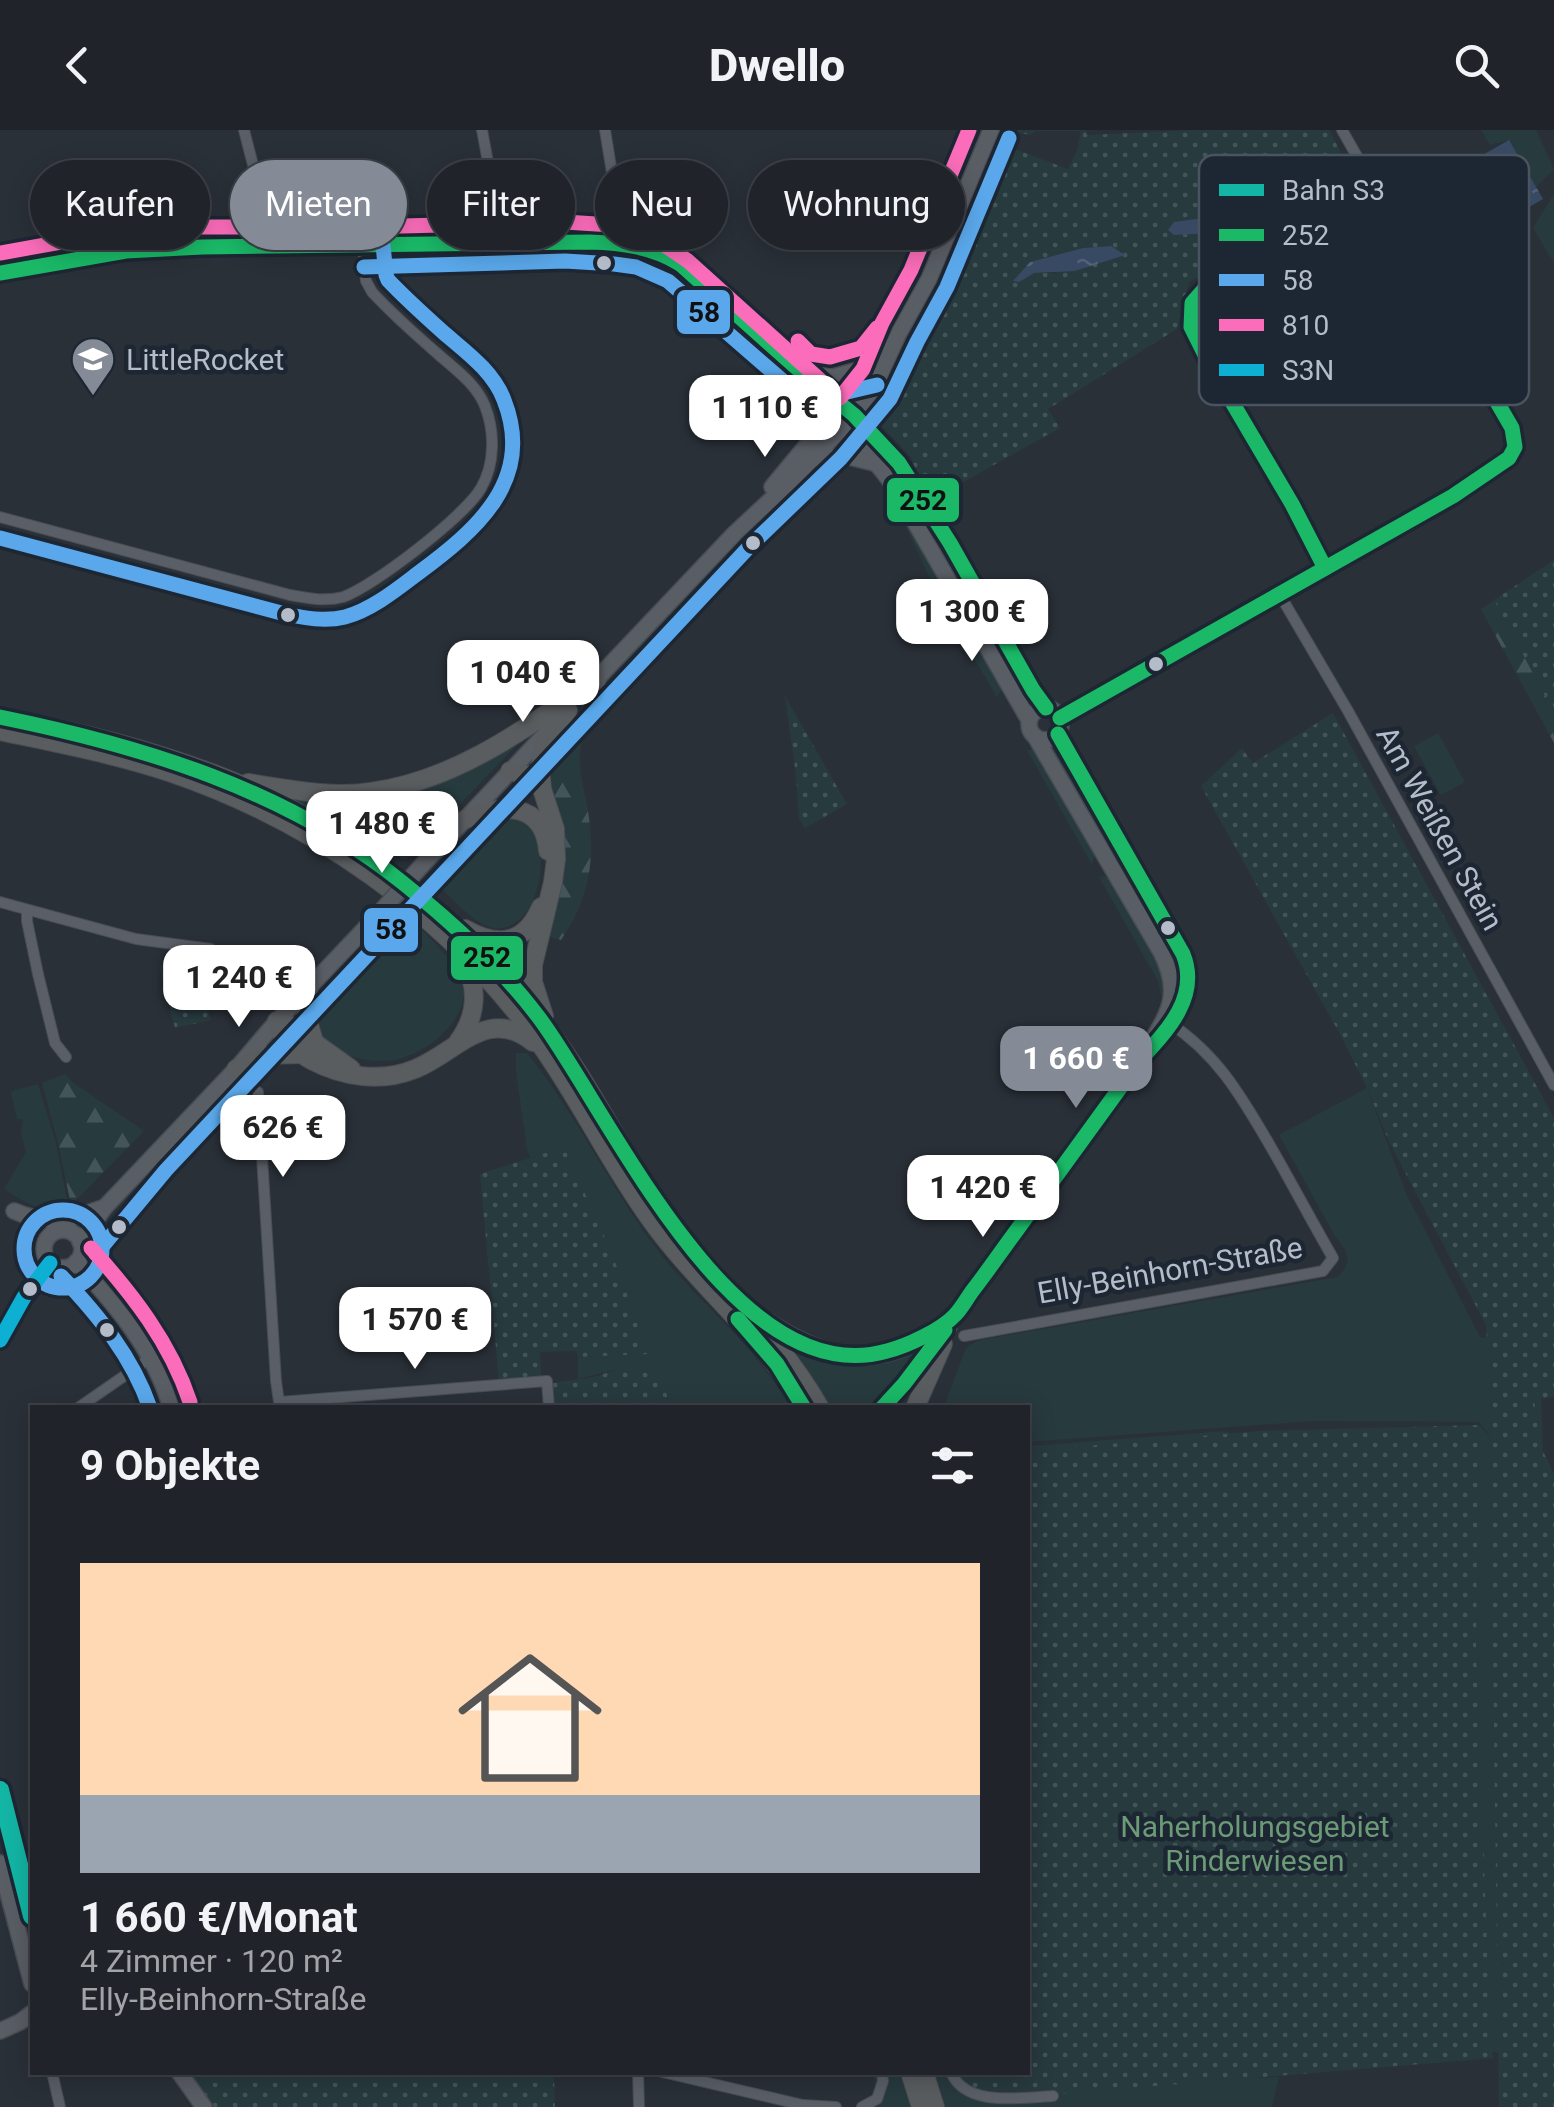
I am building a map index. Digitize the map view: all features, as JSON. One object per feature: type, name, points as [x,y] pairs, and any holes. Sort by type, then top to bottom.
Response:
[{"type":"highway","points":[[228,780],[346,794],[416,783],[463,765],[507,740],[597,678]]},
{"type":"highway","points":[[549,1031],[533,974],[556,859],[555,829],[542,789],[540,766],[552,734],[568,710]]},
{"type":"highway","points":[[0,717],[122,744],[228,780],[338,837],[449,920],[549,1031],[664,1214],[787,1356],[818,1405]]},
{"type":"highway","points":[[0,732],[170,772],[265,811],[355,864],[407,902],[456,945],[516,1011],[652,1222],[766,1350],[802,1405]]},
{"type":"highway","points":[[510,771],[527,774],[542,789]]},
{"type":"highway","points":[[449,920],[484,938],[513,938],[535,920],[543,900],[548,842],[538,823],[524,812],[503,808],[466,819]]},
{"type":"highway","points":[[455,1044],[465,1031],[475,995],[471,974],[456,945]]},
{"type":"highway","points":[[308,1048],[309,986]]},
{"type":"highway","points":[[276,1021],[285,1041],[308,1048],[338,1072],[394,1076],[416,1069],[473,1034],[497,1028],[526,1036],[551,1060]]},
{"type":"highway","points":[[236,1068],[264,1055],[308,1048]]},
{"type":"highway","points":[[749,1310],[798,1342],[842,1356],[896,1350],[954,1318]]},
{"type":"highway","points":[[885,1405],[954,1318]]},
{"type":"highway","points":[[917,1405],[954,1318]]},
{"type":"highway","points":[[911,2075],[921,2107]]},
{"type":"highway","points":[[925,2075],[935,2107]]},
{"type":"street","points":[[244,130],[252,160]]},
{"type":"street","points":[[482,130],[488,160]]},
{"type":"street","points":[[604,130],[609,160]]},
{"type":"street","points":[[76,1237],[880,379],[929,278],[990,130]]},
{"type":"street","points":[[1342,130],[1356,155]]},
{"type":"street","points":[[0,273],[126,252],[230,247]]},
{"type":"street","points":[[0,517],[313,599],[340,598],[382,575],[474,498],[486,478],[492,437],[479,393],[372,292],[366,281],[363,250]]},
{"type":"street","points":[[632,250],[675,276],[842,416]]},
{"type":"street","points":[[647,250],[680,264],[800,371],[842,416]]},
{"type":"street","points":[[1199,296],[1192,303],[1190,318],[1199,342]]},
{"type":"street","points":[[735,533],[812,459],[873,366],[899,334]]},
{"type":"street","points":[[800,371],[825,377],[873,366]]},
{"type":"street","points":[[1234,405],[1325,568]]},
{"type":"street","points":[[1036,738],[1050,740],[1054,720],[1467,488],[1510,458],[1515,447],[1512,428],[1499,405]]},
{"type":"street","name":"Elly-Beinhorn-Straße","points":[[842,416],[894,486],[1029,720],[1030,732],[1110,862],[1167,965],[1173,993],[1167,1021]]},
{"type":"street","name":"Elly-Beinhorn-Straße","points":[[842,416],[892,455],[914,485],[1054,720],[1186,960],[1189,972],[1187,992],[1141,1060],[954,1318]]},
{"type":"street","points":[[812,459],[846,456],[878,465]]},
{"type":"street","points":[[952,586],[968,586],[981,597]]},
{"type":"street","name":"Am Weißen Stein","points":[[1280,595],[1554,1085]]},
{"type":"street","points":[[1029,720],[1037,710],[1054,720]]},
{"type":"street","points":[[0,902],[136,939],[210,949]]},
{"type":"street","points":[[27,910],[55,1043],[66,1057]]},
{"type":"street","name":"Elly-Beinhorn-Straße","points":[[964,1336],[1328,1267],[1333,1258],[1238,1089],[1214,1060],[1167,1021]]},
{"type":"street","points":[[258,1092],[279,1402],[547,1381],[548,1405]]},
{"type":"street","points":[[7,1207],[32,1219],[50,1222],[105,1206]]},
{"type":"street","points":[[7,1207],[48,1237]]},
{"type":"street","points":[[58,1231],[76,1237],[81,1254],[76,1262],[64,1268],[50,1263],[44,1254],[48,1237],[58,1231]]},
{"type":"street","points":[[76,1262],[116,1306],[150,1358],[170,1405]]},
{"type":"street","points":[[0,1340],[24,1297],[50,1263]]},
{"type":"street","points":[[82,1405],[150,1358]]},
{"type":"street","points":[[0,1863],[30,1976]]},
{"type":"street","points":[[0,2031],[30,2014]]},
{"type":"street","points":[[53,2075],[60,2107]]},
{"type":"street","points":[[181,2075],[204,2107]]},
{"type":"street","points":[[638,2075],[639,2107]]},
{"type":"street","points":[[674,2075],[803,2106],[836,2107]]},
{"type":"street","points":[[862,2107],[877,2099],[882,2075]]},
{"type":"street","points":[[952,2075],[955,2084],[981,2100],[1053,2096]]},
{"type":"green space","points":[[1010,130],[1086,130],[1087,135],[1329,130],[1342,155],[1199,155],[1199,276],[1189,282],[1177,329],[1048,409],[1060,428],[933,499],[911,457],[877,421],[906,378],[959,250],[965,250],[965,235]],"holes":[[[1011,131],[1030,135],[1036,131],[1081,131],[1068,169],[1004,145]],[[1111,246],[1055,273],[1034,273],[1030,262],[1083,248]]]},
{"type":"green space","points":[[1481,130],[1536,130],[1554,169],[1536,187],[1529,175],[1529,155],[1518,155],[1509,140],[1490,145]]},
{"type":"green space","points":[[1554,194],[1554,263],[1533,228]]},
{"type":"green space","points":[[875,442],[897,468],[961,572],[954,576],[901,484],[870,445]]},
{"type":"green space","points":[[896,505],[939,578],[932,583]]},
{"type":"green space","points":[[1554,560],[1554,713],[1494,600]]},
{"type":"green space","points":[[1554,562],[1554,743],[1481,609]]},
{"type":"green space","points":[[701,577],[714,582],[704,599],[582,742],[580,766],[591,841],[589,875],[571,924],[561,940],[551,937],[551,794],[546,769],[554,742]]},
{"type":"green space","points":[[949,595],[977,643],[968,648],[941,599]]},
{"type":"green space","points":[[980,648],[1003,688],[997,697],[971,653]]},
{"type":"green space","points":[[785,696],[847,804],[805,828],[799,818]]},
{"type":"green space","points":[[1333,713],[1554,1118],[1554,1397],[1534,1400],[1540,1445],[1554,1474],[1554,2107],[1499,2107],[1493,1443],[1486,1325],[1390,1144],[1341,1036],[1201,786],[1242,748],[1253,763]]},
{"type":"green space","points":[[1438,733],[1465,782],[1441,795],[1414,746]]},
{"type":"green space","points":[[1057,741],[1182,961],[1182,973],[1048,746]]},
{"type":"green space","points":[[511,743],[516,746],[407,859],[277,793],[369,799]]},
{"type":"green space","points":[[1032,749],[1096,852],[1092,865],[1027,750]]},
{"type":"green space","points":[[510,818],[525,823],[535,834],[541,868],[531,904],[521,918],[509,926],[493,928],[469,915],[431,879],[478,829],[493,820]]},
{"type":"green space","points":[[1099,877],[1109,878],[1155,957],[1162,978],[1162,1000],[1158,981]]},
{"type":"green space","points":[[403,913],[437,945],[458,974],[464,995],[460,1011],[440,1037],[406,1057],[373,1061],[345,1054],[323,1039],[317,1028],[316,1007],[328,987]]},
{"type":"green space","points":[[196,962],[211,1020],[175,1028],[159,966]]},
{"type":"green space","points":[[516,1053],[527,1053],[662,1256],[744,1343],[791,1405],[668,1405],[668,1397],[615,1370],[578,1379],[578,1357],[649,1353],[563,1148],[531,1158],[527,1150]]},
{"type":"green space","points":[[66,1074],[144,1131],[71,1205],[42,1083]]},
{"type":"green space","points":[[38,1084],[56,1143],[67,1200],[60,1208],[37,1206],[4,1189],[26,1152],[21,1133],[23,1119],[17,1119],[11,1093]]},
{"type":"green space","name":"Naherholungsgebiet Rinderwiesen","points":[[1367,1088],[1406,1193],[1480,1337],[1539,1344],[1554,1725],[1554,2055],[1492,2052],[1494,2058],[1248,2078],[1279,2077],[1272,2107],[946,2107],[936,2075],[960,2075],[1052,2096],[1030,1850],[1030,1446],[1225,1431],[1244,1438],[1283,1432],[1479,1425],[1492,1438],[1479,1422],[1314,1421],[1030,1442],[1030,1405],[945,1405],[965,1350],[980,1340],[1337,1277],[1346,1267],[1346,1252],[1279,1135]]},
{"type":"green space","points":[[564,1147],[610,1249],[650,1354],[578,1357],[576,1351],[540,1352],[541,1377],[499,1381],[480,1174]]},
{"type":"green space","points":[[779,1334],[820,1358],[855,1365],[883,1359],[932,1336],[872,1405],[830,1405],[795,1351]]},
{"type":"green space","points":[[615,1370],[652,1375],[664,1386],[668,1405],[554,1405],[553,1383]]},
{"type":"green space","name":"Naherholungsgebiet Rinderwiesen","points":[[1478,1425],[1476,1650],[1494,2058],[985,2100],[954,2075],[1030,2075],[1030,1451],[1259,1431]]},
{"type":"green space","points":[[190,2075],[554,2075],[555,2107],[214,2107]]},
{"type":"green space","points":[[874,2075],[901,2075],[911,2107],[875,2107]]},
{"type":"water","points":[[1509,140],[1518,155],[1483,155]]},
{"type":"water","points":[[1529,175],[1543,199],[1529,207]]},
{"type":"water","points":[[1199,219],[1199,234],[1174,235],[1168,230],[1174,222]]},
{"type":"water","points":[[1111,246],[1125,255],[1075,271],[1034,273],[1019,282],[1013,281],[1030,262],[1083,248]]},
{"type":"rail line","name":"S3","points":[[0,1790],[30,1908]]},
{"type":"transit line","name":"810","points":[[0,253],[123,231],[201,227],[565,222],[627,226],[654,238],[688,261],[840,398],[863,369],[911,270],[969,130]]},
{"type":"transit line","name":"58","points":[[96,1254],[166,1170],[749,547],[841,458],[890,399],[947,287],[1009,138]]},
{"type":"transit line","name":"252","points":[[0,273],[126,251],[202,247],[590,242],[625,245],[659,254],[680,264],[854,415],[899,463],[1046,708]]},
{"type":"transit line","name":"58","points":[[0,538],[308,618],[345,617],[392,593],[460,540],[494,501],[506,479],[512,455],[512,429],[504,400],[486,371],[388,280],[384,250]]},
{"type":"transit line","name":"58","points":[[364,267],[565,261],[636,267],[668,281],[792,389],[826,397],[877,385]]},
{"type":"transit line","name":"252","points":[[1199,295],[1192,303],[1191,327],[1199,343]]},
{"type":"transit line","name":"810","points":[[798,341],[811,354],[830,357],[861,348],[877,328]]},
{"type":"transit line","name":"252","points":[[1234,405],[1325,568]]},
{"type":"transit line","name":"252","points":[[1060,718],[1453,496],[1509,458],[1515,447],[1512,428],[1499,405]]},
{"type":"transit line","name":"252","points":[[0,717],[107,742],[212,776],[311,822],[403,883],[476,947],[525,1000],[683,1238],[729,1291],[779,1331],[831,1353],[895,1349],[933,1332],[955,1315],[1141,1059],[1171,1024],[1184,998],[1187,969],[1183,954],[1058,734]]},
{"type":"transit line","name":"58","points":[[63,1210],[91,1221],[102,1249],[91,1277],[63,1288],[35,1277],[24,1249],[35,1221],[63,1210]]},
{"type":"transit line","name":"810","points":[[91,1248],[149,1320],[172,1359],[190,1402]]},
{"type":"transit line","name":"S3N","points":[[0,1340],[24,1297],[50,1263]]},
{"type":"transit line","name":"58","points":[[61,1276],[113,1337],[149,1405]]},
{"type":"transit line","name":"252","points":[[738,1319],[777,1364],[802,1405]]},
{"type":"transit line","name":"252","points":[[885,1405],[945,1330]]},
{"type":"place","name":"LittleRocket","points":[[93,397]]}]
